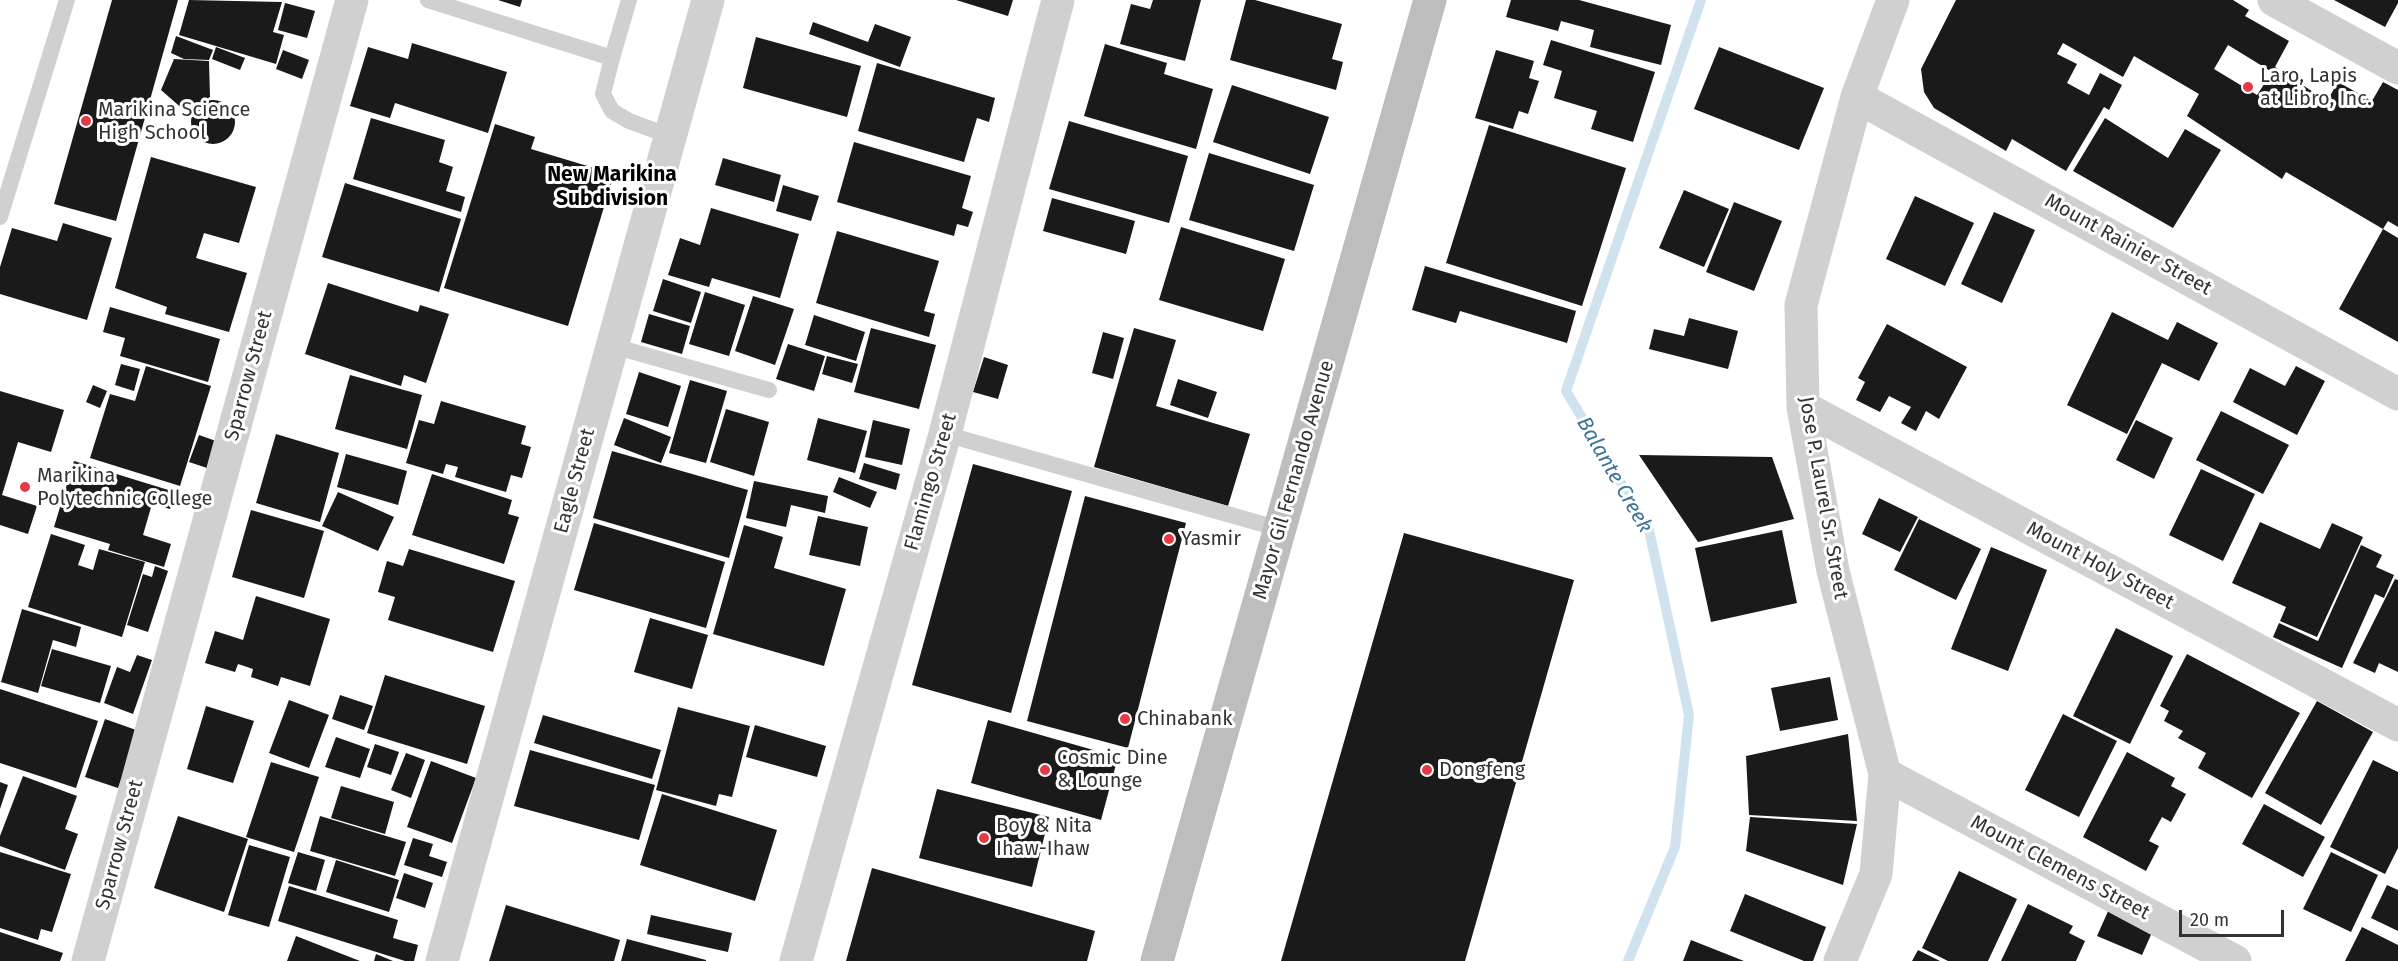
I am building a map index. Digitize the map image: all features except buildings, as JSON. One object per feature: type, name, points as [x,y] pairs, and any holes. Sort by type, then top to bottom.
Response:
[{"type":"main road","name":"Mayor Gil Fernando Avenue","points":[[1158,961],[1430,0]]},
{"type":"street","name":"Sparrow Street","points":[[88,961],[352,0]]},
{"type":"street","name":"Eagle Street","points":[[442,961],[708,0]]},
{"type":"street","name":"Flamingo Street","points":[[796,961],[945,434],[1058,0]]},
{"type":"street","name":"Jose P. Laurel Sr. Street","points":[[1840,961],[1876,874],[1885,774],[1833,571],[1803,407],[1801,305],[1857,97],[1893,0]]},
{"type":"street","points":[[2274,0],[2398,68]]},
{"type":"street","name":"Mount Rainier Street","points":[[1857,97],[2398,394]]},
{"type":"street","name":"Mount Holy Street","points":[[1803,407],[2398,725]]},
{"type":"street","name":"Mount Clemens Street","points":[[1885,774],[2235,961]]},
{"type":"lane","points":[[0,217],[67,0]]},
{"type":"lane","points":[[428,0],[612,58]]},
{"type":"lane","points":[[629,0],[603,94],[612,111],[629,121],[670,136]]},
{"type":"lane","points":[[613,346],[769,390]]},
{"type":"lane","points":[[945,434],[1280,529]]},
{"type":"waterway","name":"Balante Creek","points":[[1628,961],[1675,847],[1689,715],[1649,530],[1566,391],[1701,0]]},
{"type":"place","name":"Laro, Lapis at Libro, Inc.","points":[[2248,87]]},
{"type":"place","name":"Marikina Science High School","points":[[86,121]]},
{"type":"place","name":"Marikina Polytechnic College","points":[[25,487]]},
{"type":"place","name":"Yasmir","points":[[1169,539]]},
{"type":"place","name":"Chinabank","points":[[1125,719]]},
{"type":"place","name":"Cosmic Dine & Lounge","points":[[1045,770]]},
{"type":"place","name":"Dongfeng","points":[[1427,770]]},
{"type":"place","name":"Boy & Nita Ihaw-Ihaw","points":[[984,838]]},
{"type":"district","name":"New Marikina Subdivision","points":[[612,187]]}]
